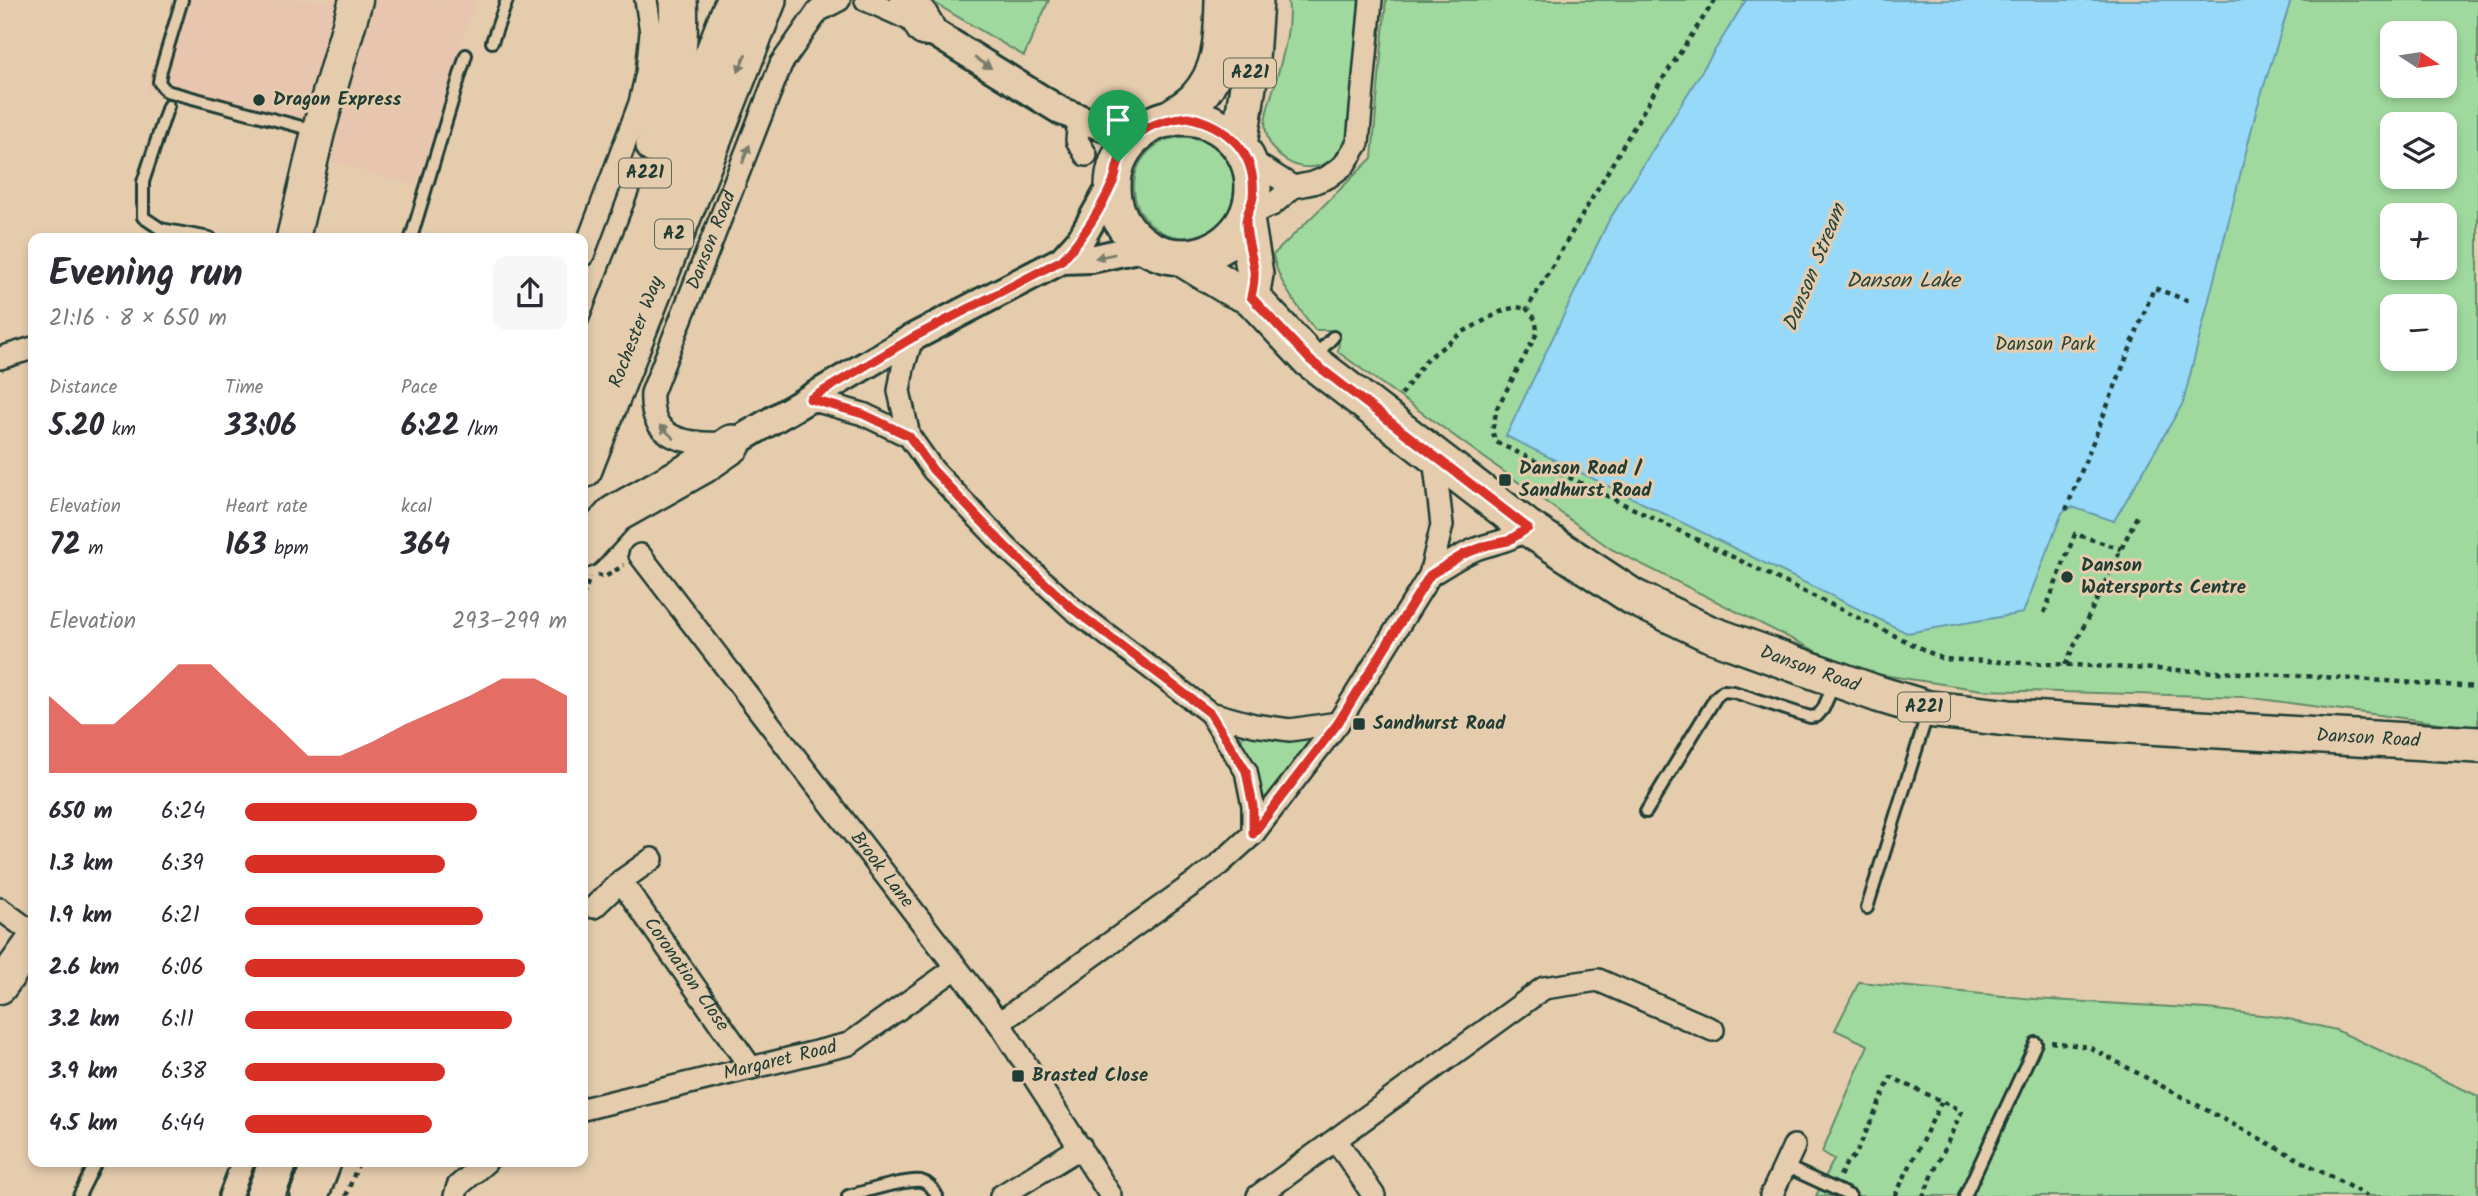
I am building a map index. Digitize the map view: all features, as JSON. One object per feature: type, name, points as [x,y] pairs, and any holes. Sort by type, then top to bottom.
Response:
[{"type":"highway","name":"A221","points":[[588,326],[657,140],[668,102],[676,58],[678,0]]},
{"type":"highway","name":"Rochester Way","points":[[588,378],[735,0]]},
{"type":"highway","name":"Rochester Way","points":[[588,456],[767,0]]},
{"type":"highway","points":[[588,543],[615,514],[702,465],[732,444]]},
{"type":"highway","points":[[265,1196],[276,1167]]},
{"type":"highway","points":[[309,1196],[320,1167]]},
{"type":"main road","points":[[294,233],[318,132],[356,0]]},
{"type":"main road","name":"A221","points":[[1169,119],[1195,99],[1213,74],[1222,48],[1223,0]]},
{"type":"main road","name":"A221","points":[[1243,152],[1255,0]]},
{"type":"main road","points":[[1188,117],[1208,121],[1226,131],[1243,152],[1253,181],[1253,198],[1247,217],[1234,236],[1219,248],[1200,255],[1180,257],[1146,247],[1130,233],[1119,215],[1114,181],[1118,162],[1126,146],[1138,134],[1147,127],[1169,119],[1188,117]]},
{"type":"main road","points":[[1247,217],[1255,274],[1251,297]]},
{"type":"main road","name":"Danson Road","points":[[1180,257],[1251,297],[1322,349],[1434,457],[1528,528],[1633,597],[1708,633],[1836,680],[1928,709],[2009,718],[2478,745]]},
{"type":"main road","points":[[0,986],[28,948]]},
{"type":"street","points":[[588,242],[640,103],[647,73],[651,32],[646,0]]},
{"type":"street","name":"Danson Road","points":[[732,444],[676,440],[659,425],[651,408],[652,393],[781,64],[818,11],[839,0]]},
{"type":"street","points":[[866,0],[917,13],[1061,111],[1079,120],[1138,134]]},
{"type":"street","points":[[1247,217],[1272,205],[1293,187],[1328,177],[1343,165],[1358,143],[1371,0]]},
{"type":"street","points":[[1079,120],[1077,140],[1086,155]]},
{"type":"street","points":[[1243,152],[1293,187]]},
{"type":"street","points":[[732,444],[912,338],[1062,260],[1081,239],[1114,181]]},
{"type":"street","points":[[1062,260],[1091,259],[1146,247]]},
{"type":"street","points":[[912,338],[899,391],[909,436],[933,470],[1007,548],[1073,609],[1210,713],[1246,771],[1253,806],[1253,834]]},
{"type":"street","points":[[0,358],[28,350]]},
{"type":"street","points":[[810,399],[863,414],[909,436]]},
{"type":"street","points":[[999,1023],[1215,868],[1253,834],[1338,723],[1430,575],[1442,525],[1434,457]]},
{"type":"street","points":[[1430,575],[1464,554],[1508,541],[1528,528]]},
{"type":"street","name":"Brook Lane","points":[[640,555],[999,1023],[1111,1196]]},
{"type":"street","points":[[1210,713],[1254,725],[1290,730],[1338,723]]},
{"type":"street","points":[[594,907],[621,881],[652,859]]},
{"type":"street","name":"Coronation Close","points":[[621,881],[751,1068]]},
{"type":"street","points":[[0,909],[28,929]]},
{"type":"street","name":"Margaret Road","points":[[588,1108],[849,1044],[956,968]]},
{"type":"street","points":[[1258,1196],[1544,988],[1598,980],[1713,1030]]},
{"type":"street","points":[[1336,1140],[1374,1196]]},
{"type":"street","points":[[1771,1196],[1794,1146]]},
{"type":"street","points":[[1001,1196],[1081,1147]]},
{"type":"street","points":[[230,1196],[241,1167]]},
{"type":"street","points":[[455,1196],[458,1186],[480,1167]]},
{"type":"lane","points":[[181,0],[159,82],[166,91],[318,132]]},
{"type":"lane","points":[[492,42],[507,0]]},
{"type":"lane","points":[[413,233],[466,55]]},
{"type":"lane","points":[[168,106],[143,182],[143,217],[161,229],[183,233]]},
{"type":"lane","points":[[1646,812],[1716,697],[1723,691],[1734,692],[1810,717],[1817,716],[1823,709],[1836,680]]},
{"type":"lane","points":[[1867,908],[1928,709]]},
{"type":"lane","points":[[1965,1196],[2036,1043]]},
{"type":"lane","points":[[1785,1166],[1850,1196]]},
{"type":"lane","points":[[79,1196],[94,1167]]},
{"type":"lane","points":[[848,1196],[886,1186],[921,1181],[932,1187],[937,1196]]},
{"type":"path","points":[[1527,309],[1658,86],[1715,0]]},
{"type":"path","points":[[2066,510],[2154,288],[2189,301]]},
{"type":"path","points":[[1397,402],[1427,359],[1463,332],[1504,310],[1517,307],[1527,309],[1536,320],[1537,333],[1497,408],[1492,431],[1496,442],[1943,659],[2478,687]]},
{"type":"path","points":[[2066,665],[2139,512]]},
{"type":"path","points":[[2044,614],[2075,534],[2121,549]]},
{"type":"path","points":[[588,582],[590,577],[605,577],[640,555]]},
{"type":"path","points":[[2036,1043],[2060,1042],[2089,1047],[2367,1196]]},
{"type":"path","points":[[1833,1188],[1846,1164],[1856,1154],[1891,1077],[1961,1113],[1923,1196]]},
{"type":"path","points":[[1895,1196],[1942,1101]]},
{"type":"path","points":[[346,1196],[357,1167]]},
{"type":"shaded area","points":[[173,0],[475,0],[416,186],[332,162],[337,143],[146,90]]},
{"type":"green space","points":[[1049,0],[1024,56],[933,2]]},
{"type":"green space","points":[[1288,0],[1361,0],[1350,135],[1336,157],[1313,167],[1299,166],[1283,158],[1270,144],[1265,126],[1287,32]]},
{"type":"green space","name":"Danson Park","points":[[1386,0],[2478,0],[2478,728],[2245,697],[1982,690],[1856,671],[1611,549],[1338,352],[1339,339],[1329,330],[1315,330],[1290,294],[1273,255],[1372,158]]},
{"type":"green space","points":[[1184,137],[1212,145],[1226,159],[1234,187],[1226,215],[1212,229],[1184,237],[1156,229],[1142,215],[1134,187],[1142,159],[1156,145]]},
{"type":"green space","points":[[1244,734],[1315,737],[1266,804],[1252,763],[1241,749],[1240,740]]},
{"type":"green space","points":[[1859,982],[2034,999],[2207,1009],[2279,1017],[2336,1030],[2478,1096],[2478,1196],[1816,1196],[1834,1159],[1822,1152],[1868,1045],[1835,1030]]},
{"type":"water","name":"Danson Lake","points":[[1746,0],[2291,0],[2257,108],[2183,403],[2114,521],[2072,507],[2062,513],[2023,613],[1907,633],[1506,436],[1608,222]]},
{"type":"place","name":"Dragon Express","points":[[259,100]]},
{"type":"place","name":"Danson Road / Sandhurst Road","points":[[1505,480]]},
{"type":"place","name":"Danson Watersports Centre","points":[[2067,577]]},
{"type":"place","name":"Sandhurst Road","points":[[1359,724]]},
{"type":"place","name":"Brasted Close","points":[[1018,1076]]},
{"type":"route","points":[[1188,117],[1208,121],[1226,131],[1247,158],[1253,181],[1253,198],[1245,219],[1255,274],[1251,297],[1310,360],[1528,528],[1508,541],[1464,554],[1430,575],[1338,723],[1253,834],[1253,806],[1246,771],[1210,713],[1073,609],[1007,548],[933,470],[909,436],[863,414],[810,399],[912,338],[1062,260],[1081,239],[1114,181],[1118,162],[1126,146],[1138,134],[1158,122],[1188,117]]},
{"type":"water label","name":"Danson Stream","points":[[1815,268]]}]
